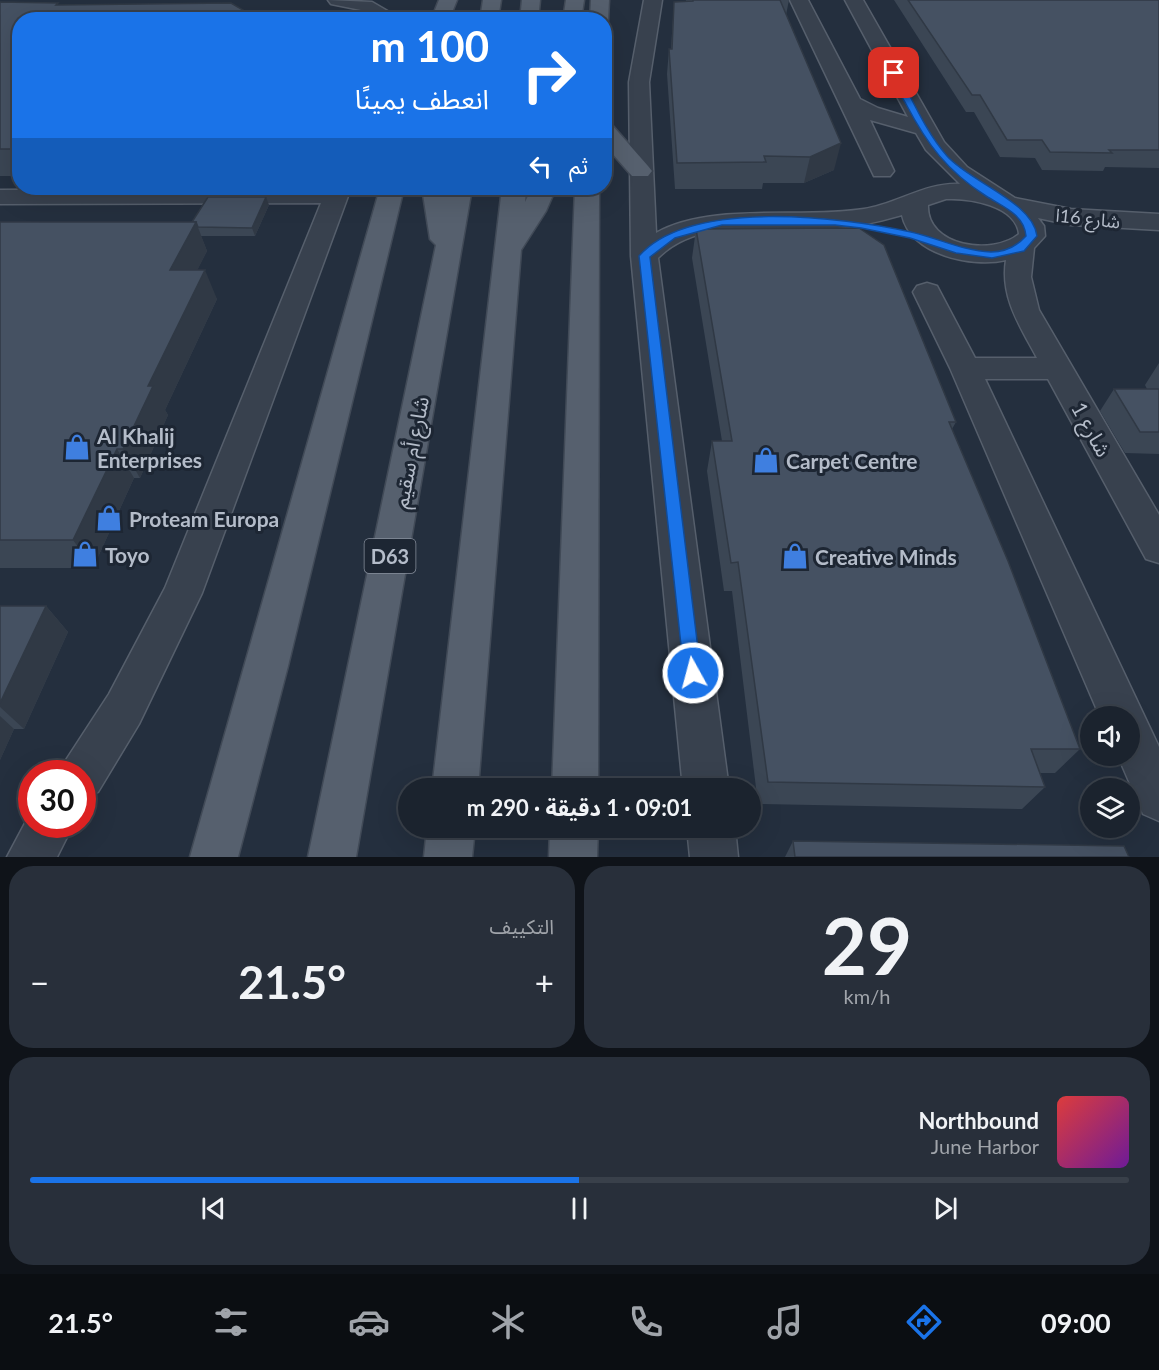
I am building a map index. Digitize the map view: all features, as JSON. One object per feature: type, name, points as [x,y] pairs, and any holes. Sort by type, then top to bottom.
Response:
[{"type":"main road","points":[[612,142],[640,182]]},
{"type":"main road","points":[[214,857],[267,666],[390,195]]},
{"type":"main road","points":[[435,195],[440,229],[448,255]]},
{"type":"main road","name":"شارع أم سقيم","points":[[332,857],[459,195]]},
{"type":"main road","points":[[456,778],[513,195]]},
{"type":"main road","points":[[509,248],[528,220],[540,195]]},
{"type":"main road","points":[[575,778],[587,195]]},
{"type":"main road","points":[[448,857],[450,838]]},
{"type":"main road","points":[[573,857],[574,838]]},
{"type":"street","points":[[337,0],[386,12]]},
{"type":"street","points":[[653,0],[639,82],[640,182],[644,256],[705,778]]},
{"type":"street","points":[[799,0],[851,103],[882,171]]},
{"type":"street","points":[[854,0],[928,137],[959,172],[1005,202]]},
{"type":"street","points":[[851,103],[928,137]]},
{"type":"street","points":[[921,199],[937,171],[928,137]]},
{"type":"street","points":[[640,182],[685,214],[722,222]]},
{"type":"street","name":"شارع 16ا","points":[[835,222],[880,215],[952,190],[967,191],[1051,214],[1130,222],[1159,222]]},
{"type":"street","points":[[0,197],[135,195]]},
{"type":"street","points":[[92,760],[124,709],[183,593],[336,195]]},
{"type":"street","name":"شارع 1","points":[[921,199],[913,212],[915,222],[924,233],[993,278],[1025,310]]},
{"type":"street","name":"شارع 1","points":[[1005,202],[1031,225],[1032,236],[1023,247],[1017,277],[1025,310],[1159,548]]},
{"type":"street","points":[[644,256],[671,236],[687,229],[722,222],[835,222]]},
{"type":"street","name":"شارع 16ا","points":[[835,222],[886,230],[992,255],[1023,247],[1066,231],[1130,222]]},
{"type":"street","points":[[927,292],[965,369],[1117,706]]},
{"type":"street","points":[[965,369],[1058,369]]},
{"type":"street","points":[[1140,755],[1159,798]]},
{"type":"street","points":[[31,857],[42,838]]},
{"type":"street","points":[[712,838],[714,857]]},
{"type":"building","points":[[780,0],[841,143],[810,157],[764,156],[766,162],[677,163],[669,49],[672,49],[674,2]]},
{"type":"building","points":[[908,0],[1159,0],[1159,150],[1109,150],[1112,153],[1050,152],[1042,140],[1007,140],[980,95],[972,95]]},
{"type":"building","points":[[0,2],[58,3],[56,5],[231,3],[246,12],[12,12],[12,149],[0,149]]},
{"type":"building","points":[[208,197],[266,197],[252,228],[198,227],[196,222],[192,222]]},
{"type":"building","points":[[0,222],[196,222],[170,270],[205,270],[148,386],[153,386],[123,449],[117,449],[73,540],[0,540]]},
{"type":"building","points":[[859,228],[884,245],[956,422],[949,422],[1008,561],[1080,749],[1031,749],[1045,787],[768,782],[738,562],[731,563],[712,441],[732,441],[696,229]]},
{"type":"building","points":[[1114,389],[1159,389],[1159,432],[1140,432]]},
{"type":"building","points":[[0,606],[46,606],[0,703]]},
{"type":"building","points":[[793,841],[1124,846],[1129,857],[795,857]]},
{"type":"place","name":"Al Khalij Enterprises","points":[[77,447]]},
{"type":"place","name":"Carpet Centre","points":[[766,460]]},
{"type":"place","name":"Proteam Europa","points":[[109,518]]},
{"type":"place","name":"Toyo","points":[[85,554]]},
{"type":"place","name":"Creative Minds","points":[[795,556]]},
{"type":"route","points":[[693,673],[644,256],[660,242],[687,229],[722,222],[835,222],[861,225],[912,235],[956,250],[992,255],[1021,249],[1032,236],[1031,225],[1023,215],[977,186],[944,159],[923,128],[894,73]]}]
